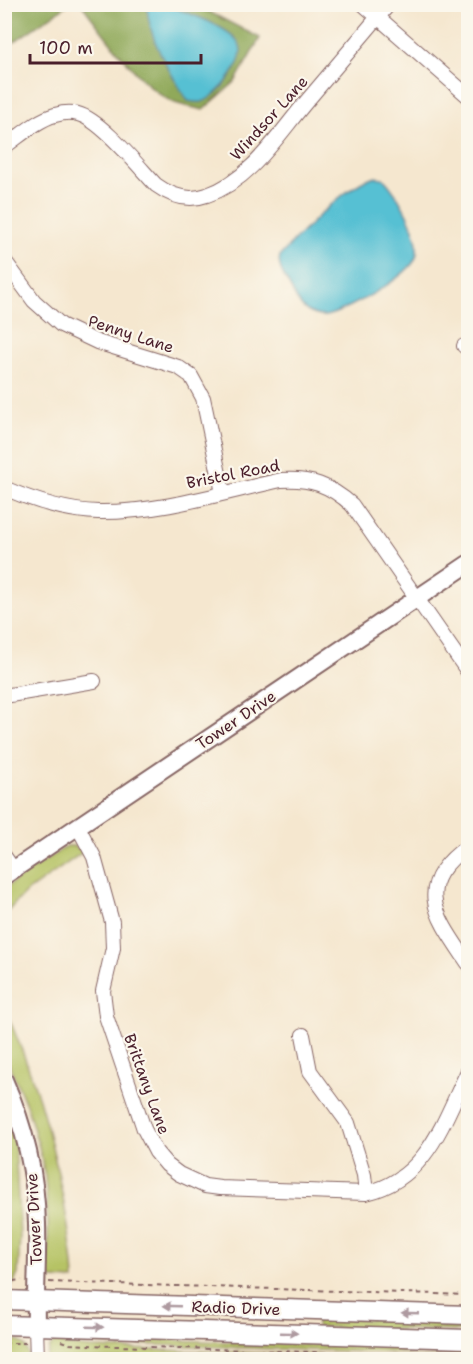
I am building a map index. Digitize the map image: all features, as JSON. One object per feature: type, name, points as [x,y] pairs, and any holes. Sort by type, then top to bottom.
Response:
[{"type":"main road","name":"Radio Drive","points":[[4,1300],[468,1315]]},
{"type":"main road","name":"Radio Drive","points":[[4,1325],[468,1339]]},
{"type":"street","points":[[363,4],[468,96]]},
{"type":"street","name":"Windsor Lane","points":[[4,147],[44,120],[64,113],[78,114],[90,119],[101,128],[165,192],[191,198],[207,196],[225,187],[258,159],[389,4]]},
{"type":"street","name":"Penny Lane","points":[[4,260],[34,301],[61,325],[97,342],[196,372],[224,493]]},
{"type":"street","name":"Bristol Road","points":[[4,488],[46,504],[96,512],[127,511],[281,480],[313,481],[329,487],[351,505],[468,672]]},
{"type":"street","name":"Tower Drive","points":[[8,868],[78,827],[468,564]]},
{"type":"street","points":[[4,696],[94,681]]},
{"type":"street","name":"Brittany Lane","points":[[78,827],[94,857],[112,922],[113,948],[103,992],[106,1016],[144,1129],[156,1152],[179,1174],[192,1182],[220,1188],[366,1193],[394,1184],[418,1164],[427,1152],[468,1071]]},
{"type":"street","points":[[468,846],[445,865],[435,888],[434,899],[441,922],[468,963]]},
{"type":"street","points":[[303,1035],[310,1071],[348,1124],[364,1175],[366,1193]]},
{"type":"street","name":"Tower Drive","points":[[4,1080],[21,1122],[33,1181],[37,1234],[36,1326]]},
{"type":"street","points":[[36,1326],[37,1359]]},
{"type":"path","points":[[4,1282],[14,1280]]},
{"type":"path","points":[[54,1282],[468,1295]]},
{"type":"path","points":[[58,1340],[85,1346],[468,1357]]},
{"type":"path","points":[[4,1343],[20,1343]]},
{"type":"green space","points":[[5,4],[67,4],[67,5],[5,48]]},
{"type":"green space","points":[[82,5],[196,5],[260,38],[235,82],[203,110],[175,103],[159,94],[135,71]]},
{"type":"green space","points":[[67,846],[74,846],[83,852],[24,894],[5,914],[5,888]]},
{"type":"green space","points":[[5,1010],[24,1056],[47,1126],[67,1218],[74,1280],[51,1279],[48,1274],[45,1177],[27,1107],[5,1055]]},
{"type":"green space","points":[[5,1109],[15,1144],[20,1235],[18,1274],[13,1284],[5,1289]]},
{"type":"green space","points":[[317,1318],[468,1322],[468,1331],[317,1327]]},
{"type":"green space","points":[[5,1338],[22,1343],[29,1359],[5,1359]]},
{"type":"green space","points":[[60,1338],[458,1349],[468,1350],[468,1355],[90,1343],[69,1342]]},
{"type":"green space","points":[[56,1340],[65,1345],[90,1348],[468,1359],[46,1359],[49,1348]]},
{"type":"water","points":[[160,4],[215,25],[225,30],[239,43],[241,50],[236,68],[216,93],[202,102],[188,101],[157,45],[147,8]]},
{"type":"water","points":[[372,177],[383,178],[401,204],[416,238],[416,257],[411,265],[390,283],[361,301],[325,316],[313,314],[301,305],[296,297],[282,271],[279,263],[280,256],[335,201]]}]
